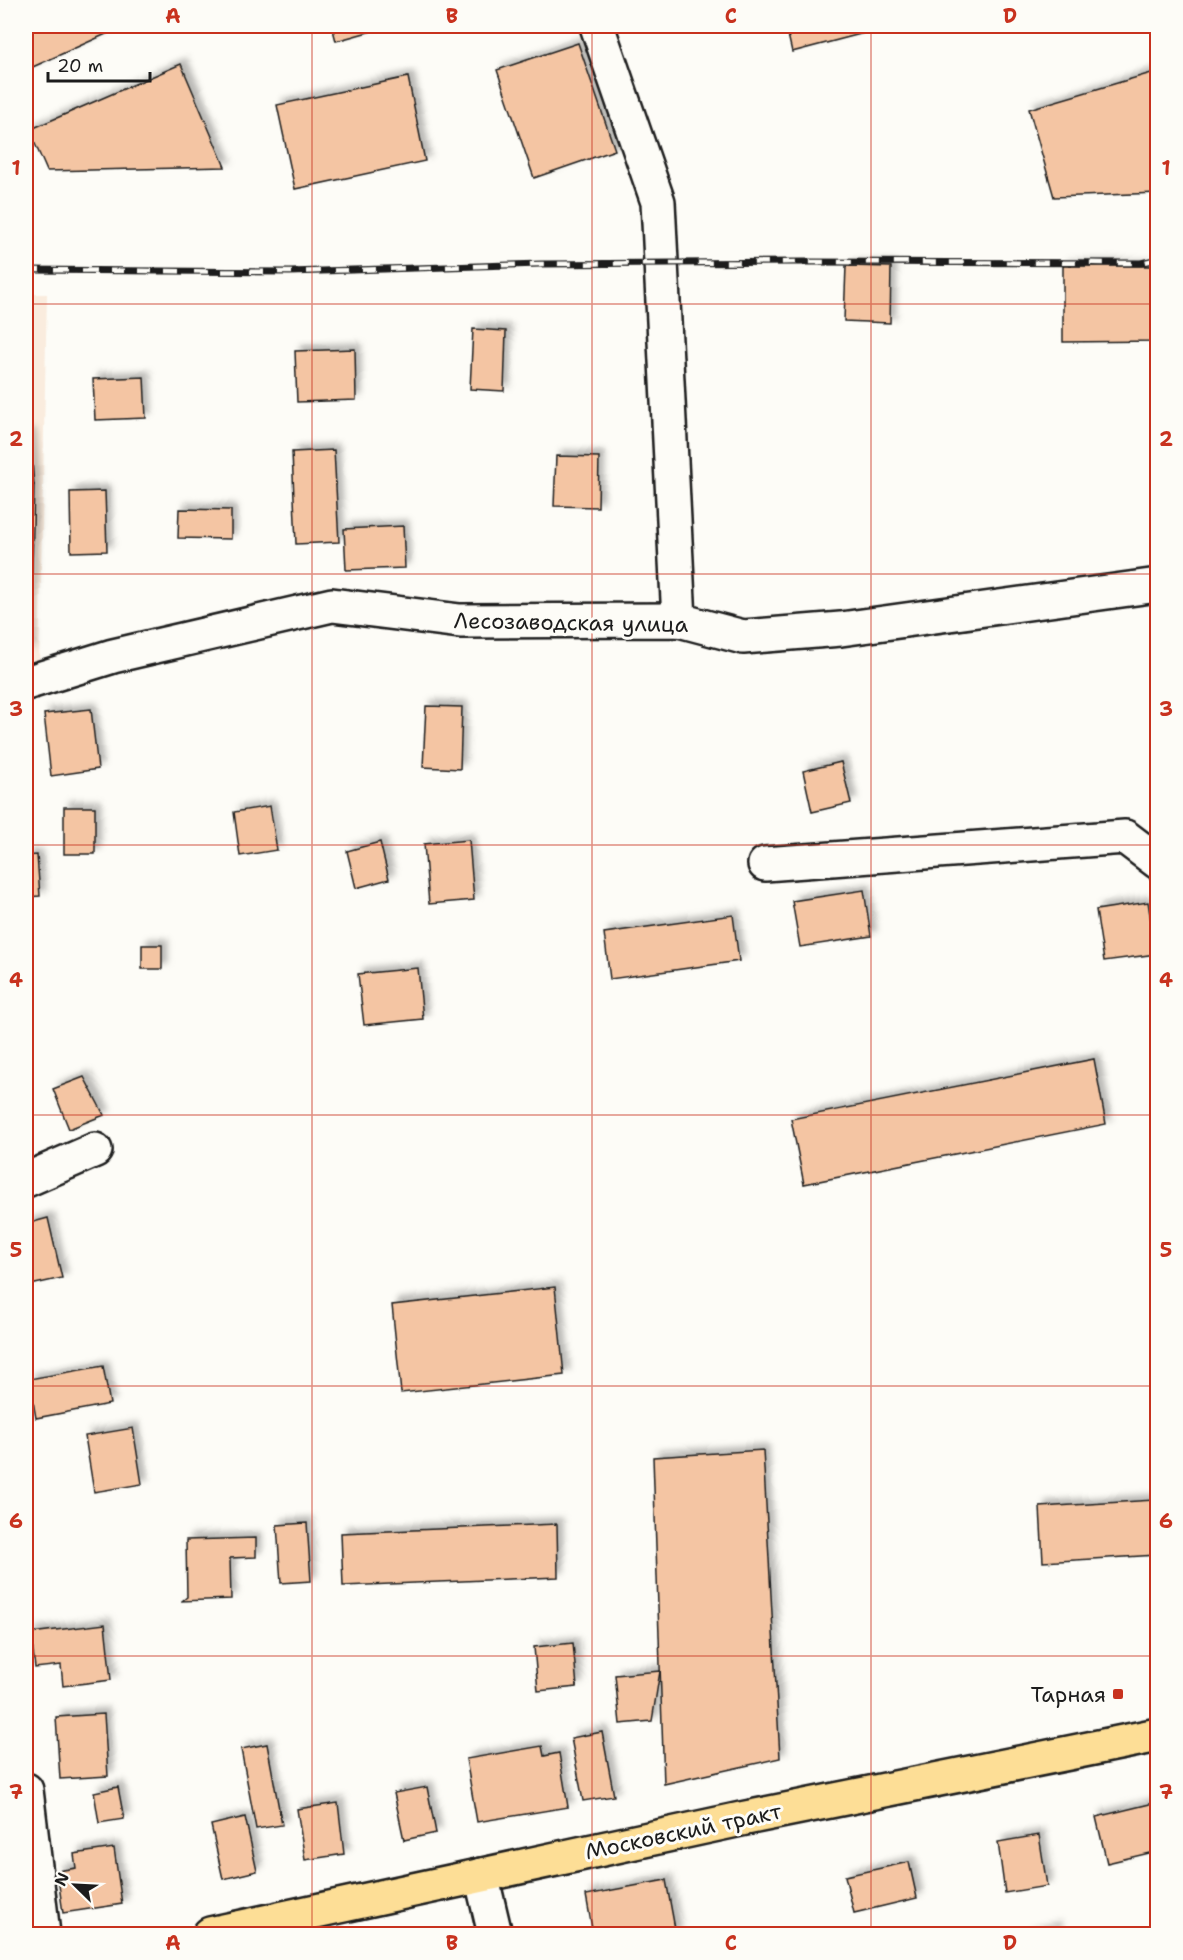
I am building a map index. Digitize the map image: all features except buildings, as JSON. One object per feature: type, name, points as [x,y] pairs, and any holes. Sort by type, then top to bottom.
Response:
[{"type":"main road","name":"Московский тракт","points":[[210,1935],[741,1818],[1158,1735]]},
{"type":"street","points":[[597,26],[658,202],[679,620]]},
{"type":"street","name":"Лесозаводская улица","points":[[26,683],[113,656],[332,605],[460,621],[679,620],[743,637],[841,629],[1158,585]]},
{"type":"street","points":[[765,864],[1125,837],[1158,862]]},
{"type":"street","points":[[26,1180],[95,1150]]},
{"type":"street","points":[[26,1790],[43,1935]]},
{"type":"street","points":[[481,1875],[495,1935]]},
{"type":"shaded area","points":[[26,294],[47,294],[39,668],[26,669]]},
{"type":"railway","points":[[26,270],[290,272],[541,264],[1141,263],[1158,259]]},
{"type":"place","name":"Тарная","points":[[1118,1694]]}]
